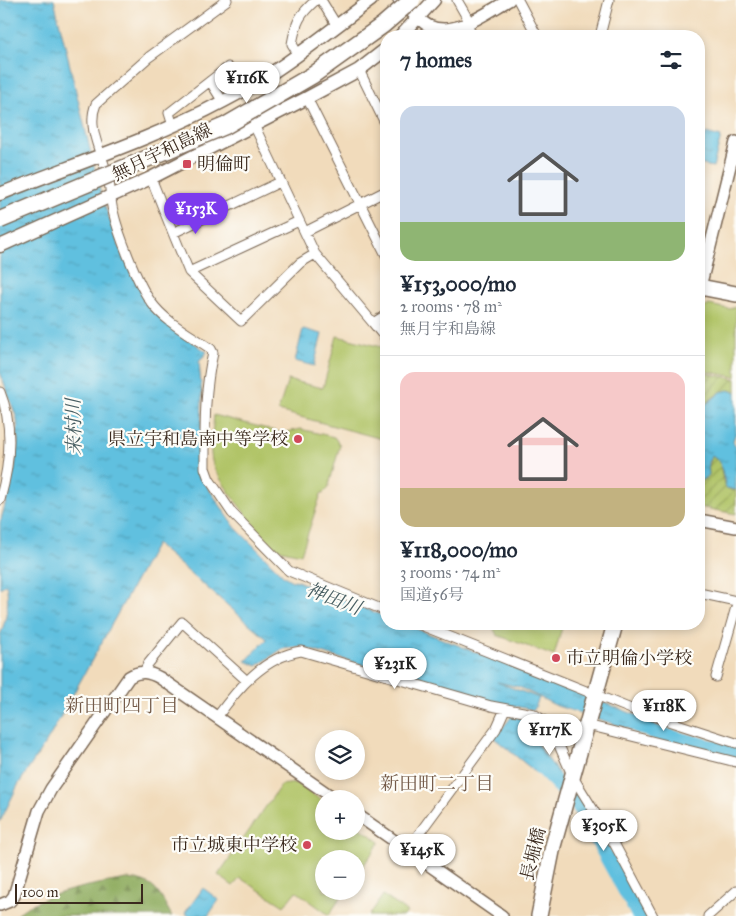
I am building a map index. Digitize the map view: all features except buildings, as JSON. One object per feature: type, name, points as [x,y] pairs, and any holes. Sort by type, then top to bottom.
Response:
[{"type":"highway","points":[[0,220],[194,140],[247,114],[334,61],[383,25],[412,0]]},
{"type":"highway","points":[[705,289],[736,294]]},
{"type":"highway","name":"長堀橋","points":[[539,916],[548,871],[566,801],[614,630]]},
{"type":"main road","name":"無月宇和島線","points":[[0,194],[173,126],[224,102],[298,54],[371,0]]},
{"type":"main road","points":[[407,30],[434,0]]},
{"type":"main road","name":"無月宇和島線","points":[[0,246],[151,178],[307,98],[358,70],[380,54]]},
{"type":"street","points":[[227,0],[149,57],[96,104],[92,113],[98,155],[112,210],[127,251],[150,301],[158,311],[211,348],[213,353],[208,373],[206,401],[205,468],[208,479],[232,513],[289,571],[380,609]]},
{"type":"street","points":[[298,54],[292,44],[300,13],[316,0]]},
{"type":"street","points":[[321,0],[337,26]]},
{"type":"street","points":[[399,0],[436,30]]},
{"type":"street","points":[[457,0],[471,30]]},
{"type":"street","points":[[449,30],[509,0]]},
{"type":"street","points":[[518,0],[534,30]]},
{"type":"street","points":[[602,30],[610,0]]},
{"type":"street","points":[[173,126],[169,113],[228,67]]},
{"type":"street","points":[[358,70],[380,113]]},
{"type":"street","points":[[210,81],[224,102]]},
{"type":"street","points":[[307,98],[380,243]]},
{"type":"street","points":[[254,125],[315,254],[380,331]]},
{"type":"street","points":[[705,264],[736,142]]},
{"type":"street","points":[[151,178],[189,272],[241,321],[300,263],[315,254]]},
{"type":"street","points":[[172,232],[280,182]]},
{"type":"street","points":[[305,232],[380,194]]},
{"type":"street","points":[[189,272],[299,221]]},
{"type":"street","points":[[373,322],[380,318]]},
{"type":"street","points":[[0,392],[10,426],[5,477],[0,500]]},
{"type":"street","points":[[705,521],[736,527]]},
{"type":"street","points":[[705,593],[736,601]]},
{"type":"street","points":[[716,677],[736,607]]},
{"type":"street","points":[[144,672],[148,664],[182,622],[247,681]]},
{"type":"street","points":[[433,630],[595,696],[671,724],[736,743]]},
{"type":"street","points":[[216,717],[247,681],[278,657],[301,650],[505,709],[534,714],[554,727],[587,725],[736,762]]},
{"type":"street","points":[[0,905],[10,901],[14,896],[32,829],[51,789],[129,677],[137,672],[144,672],[160,678],[322,790]]},
{"type":"street","points":[[408,850],[496,729],[505,709]]},
{"type":"street","points":[[554,727],[554,734],[572,781],[614,845],[653,916]]},
{"type":"street","points":[[365,820],[502,916]]},
{"type":"street","points":[[708,916],[736,891]]},
{"type":"street","points":[[646,916],[645,910],[647,906]]},
{"type":"green space","points":[[709,305],[729,309],[736,307],[736,377],[705,371],[705,307]]},
{"type":"green space","points":[[337,336],[380,347],[380,438],[278,411],[288,380],[323,388]]},
{"type":"green space","points":[[705,373],[736,379],[736,392],[726,391],[705,404]]},
{"type":"green space","points":[[214,415],[283,433],[300,429],[334,437],[340,445],[328,489],[321,494],[301,554],[275,547],[269,542],[223,483],[213,465],[212,459],[211,446]]},
{"type":"green space","points":[[712,456],[720,462],[723,481],[730,490],[736,490],[736,514],[705,508],[705,479]]},
{"type":"green space","points":[[494,630],[561,630],[554,656],[497,635]]},
{"type":"green space","points":[[296,783],[315,796],[315,840],[365,840],[365,831],[380,842],[365,863],[365,850],[315,850],[315,900],[339,900],[329,915],[296,891],[284,906],[240,878],[233,886],[218,875],[281,785]]},
{"type":"green space","points":[[126,879],[144,882],[155,889],[172,916],[15,916],[38,901],[67,891]]},
{"type":"green space","points":[[383,895],[407,912],[404,916],[369,916]]},
{"type":"water","name":"来村川","points":[[0,0],[54,0],[101,195],[120,248],[149,307],[164,322],[207,352],[199,362],[202,396],[200,476],[235,527],[284,576],[292,581],[295,580],[380,615],[380,630],[419,630],[656,723],[652,736],[557,706],[519,687],[497,682],[539,698],[534,710],[485,700],[301,647],[282,649],[257,666],[246,661],[267,639],[156,544],[50,736],[18,785],[0,822],[0,636],[6,617],[8,597],[6,584],[0,588],[0,523],[15,468],[18,441],[17,419],[0,372]]},
{"type":"water","points":[[706,133],[721,137],[713,167],[705,165]]},
{"type":"water","points":[[303,329],[322,334],[314,366],[295,361]]},
{"type":"water","points":[[728,390],[736,392],[736,432],[733,441],[736,447],[736,490],[726,488],[720,462],[712,456],[708,462],[709,475],[705,478],[705,405],[721,392]]},
{"type":"water","points":[[513,715],[522,718],[526,729],[559,774],[550,784],[494,738]]},
{"type":"water","points":[[203,888],[219,900],[208,916],[189,916],[185,913]]},
{"type":"waterway","name":"神田川","points":[[635,725],[659,734],[736,753]]},
{"type":"waterway","points":[[540,766],[578,805],[639,916]]},
{"type":"place","name":"明倫町","points":[[187,164]]},
{"type":"place","name":"県立宇和島南中等学校","points":[[298,439]]},
{"type":"place","name":"市立明倫小学校","points":[[556,658]]},
{"type":"place","name":"市立城東中学校","points":[[307,845]]},
{"type":"district","name":"新田町四丁目","points":[[122,705]]},
{"type":"district","name":"新田町二丁目","points":[[437,783]]}]
